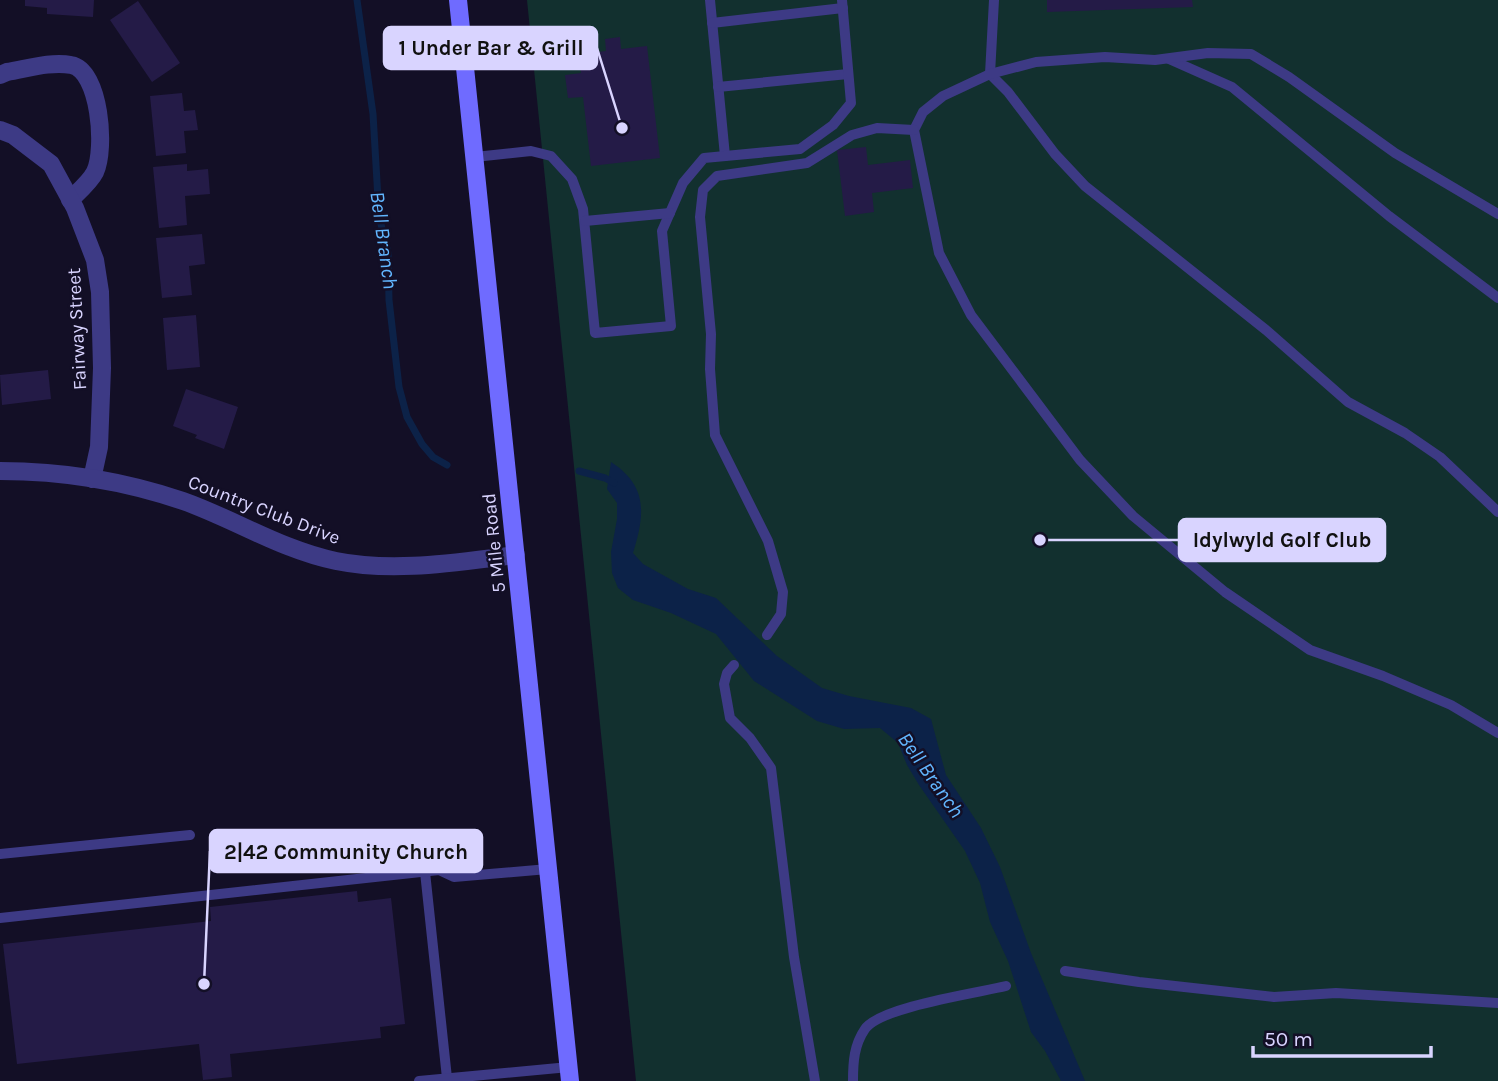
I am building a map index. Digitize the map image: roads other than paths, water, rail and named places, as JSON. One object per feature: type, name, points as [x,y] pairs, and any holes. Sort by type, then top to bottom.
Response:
[{"type":"main road","name":"5 Mile Road","points":[[458,0],[570,1074]]},
{"type":"street","points":[[0,75],[54,65],[73,65],[82,72],[92,90],[99,113],[102,143],[95,172],[70,200]]},
{"type":"street","name":"Fairway Street","points":[[0,130],[13,135],[51,164],[88,237],[100,292],[102,368],[99,447],[92,479]]},
{"type":"street","name":"Country Club Drive","points":[[0,471],[53,474],[132,487],[183,502],[300,550],[333,560],[394,567],[516,555]]},
{"type":"lane","points":[[710,0],[725,156]]},
{"type":"lane","points":[[994,0],[990,74],[1008,92],[1055,154],[1084,186],[1266,330],[1348,402],[1405,433],[1440,457],[1498,512]]},
{"type":"lane","points":[[475,157],[531,150],[551,156],[572,179],[585,221],[595,333],[671,326],[662,231],[683,183],[704,158],[800,149],[833,125],[851,103],[842,4],[712,23]]},
{"type":"lane","points":[[1498,214],[1395,153],[1289,77],[1251,54],[1209,53],[1167,58],[1105,57],[1036,62],[990,74],[943,96],[923,112],[914,130],[939,253],[971,315],[1080,460],[1133,516],[1225,592],[1310,650],[1451,705],[1498,733]]},
{"type":"lane","points":[[1167,58],[1232,87],[1389,216],[1498,298]]},
{"type":"lane","points":[[718,87],[848,74]]},
{"type":"lane","points":[[767,635],[782,614],[783,592],[768,541],[715,435],[709,369],[711,334],[701,217],[703,190],[717,176],[807,163],[852,135],[877,128],[914,130]]},
{"type":"lane","points":[[585,221],[670,213]]},
{"type":"lane","points":[[734,665],[727,673],[724,684],[730,718],[750,738],[771,768],[794,957],[815,1081]]},
{"type":"lane","points":[[0,854],[190,835]]},
{"type":"lane","points":[[0,918],[439,870],[454,877],[548,869]]},
{"type":"lane","points":[[425,872],[447,1078]]},
{"type":"lane","points":[[1065,971],[1274,997],[1336,993],[1498,1003]]},
{"type":"lane","points":[[853,1081],[853,1055],[866,1026],[896,1010],[1006,986]]},
{"type":"lane","points":[[419,1081],[570,1074]]},
{"type":"water","points":[[611,462],[632,481],[637,491],[641,513],[633,553],[643,564],[688,589],[716,598],[777,656],[822,688],[911,708],[931,719],[946,775],[981,828],[1000,867],[1031,953],[1085,1081],[1061,1081],[1031,1032],[1008,961],[990,922],[980,883],[965,851],[907,765],[898,743],[880,728],[844,729],[817,721],[754,681],[716,634],[671,613],[633,600],[618,588],[612,573],[611,552],[617,503],[607,489]]},
{"type":"waterway","name":"Bell Branch","points":[[357,0],[373,114],[379,216],[388,253],[389,300],[399,387],[407,417],[422,444],[433,457],[447,465]]},
{"type":"waterway","name":"Bell Branch","points":[[579,471],[614,483]]},
{"type":"place","name":"1 Under Bar & Grill","points":[[622,128]]},
{"type":"place","name":"Idylwyld Golf Club","points":[[1040,540]]},
{"type":"place","name":"2|42 Community Church","points":[[204,984]]}]
